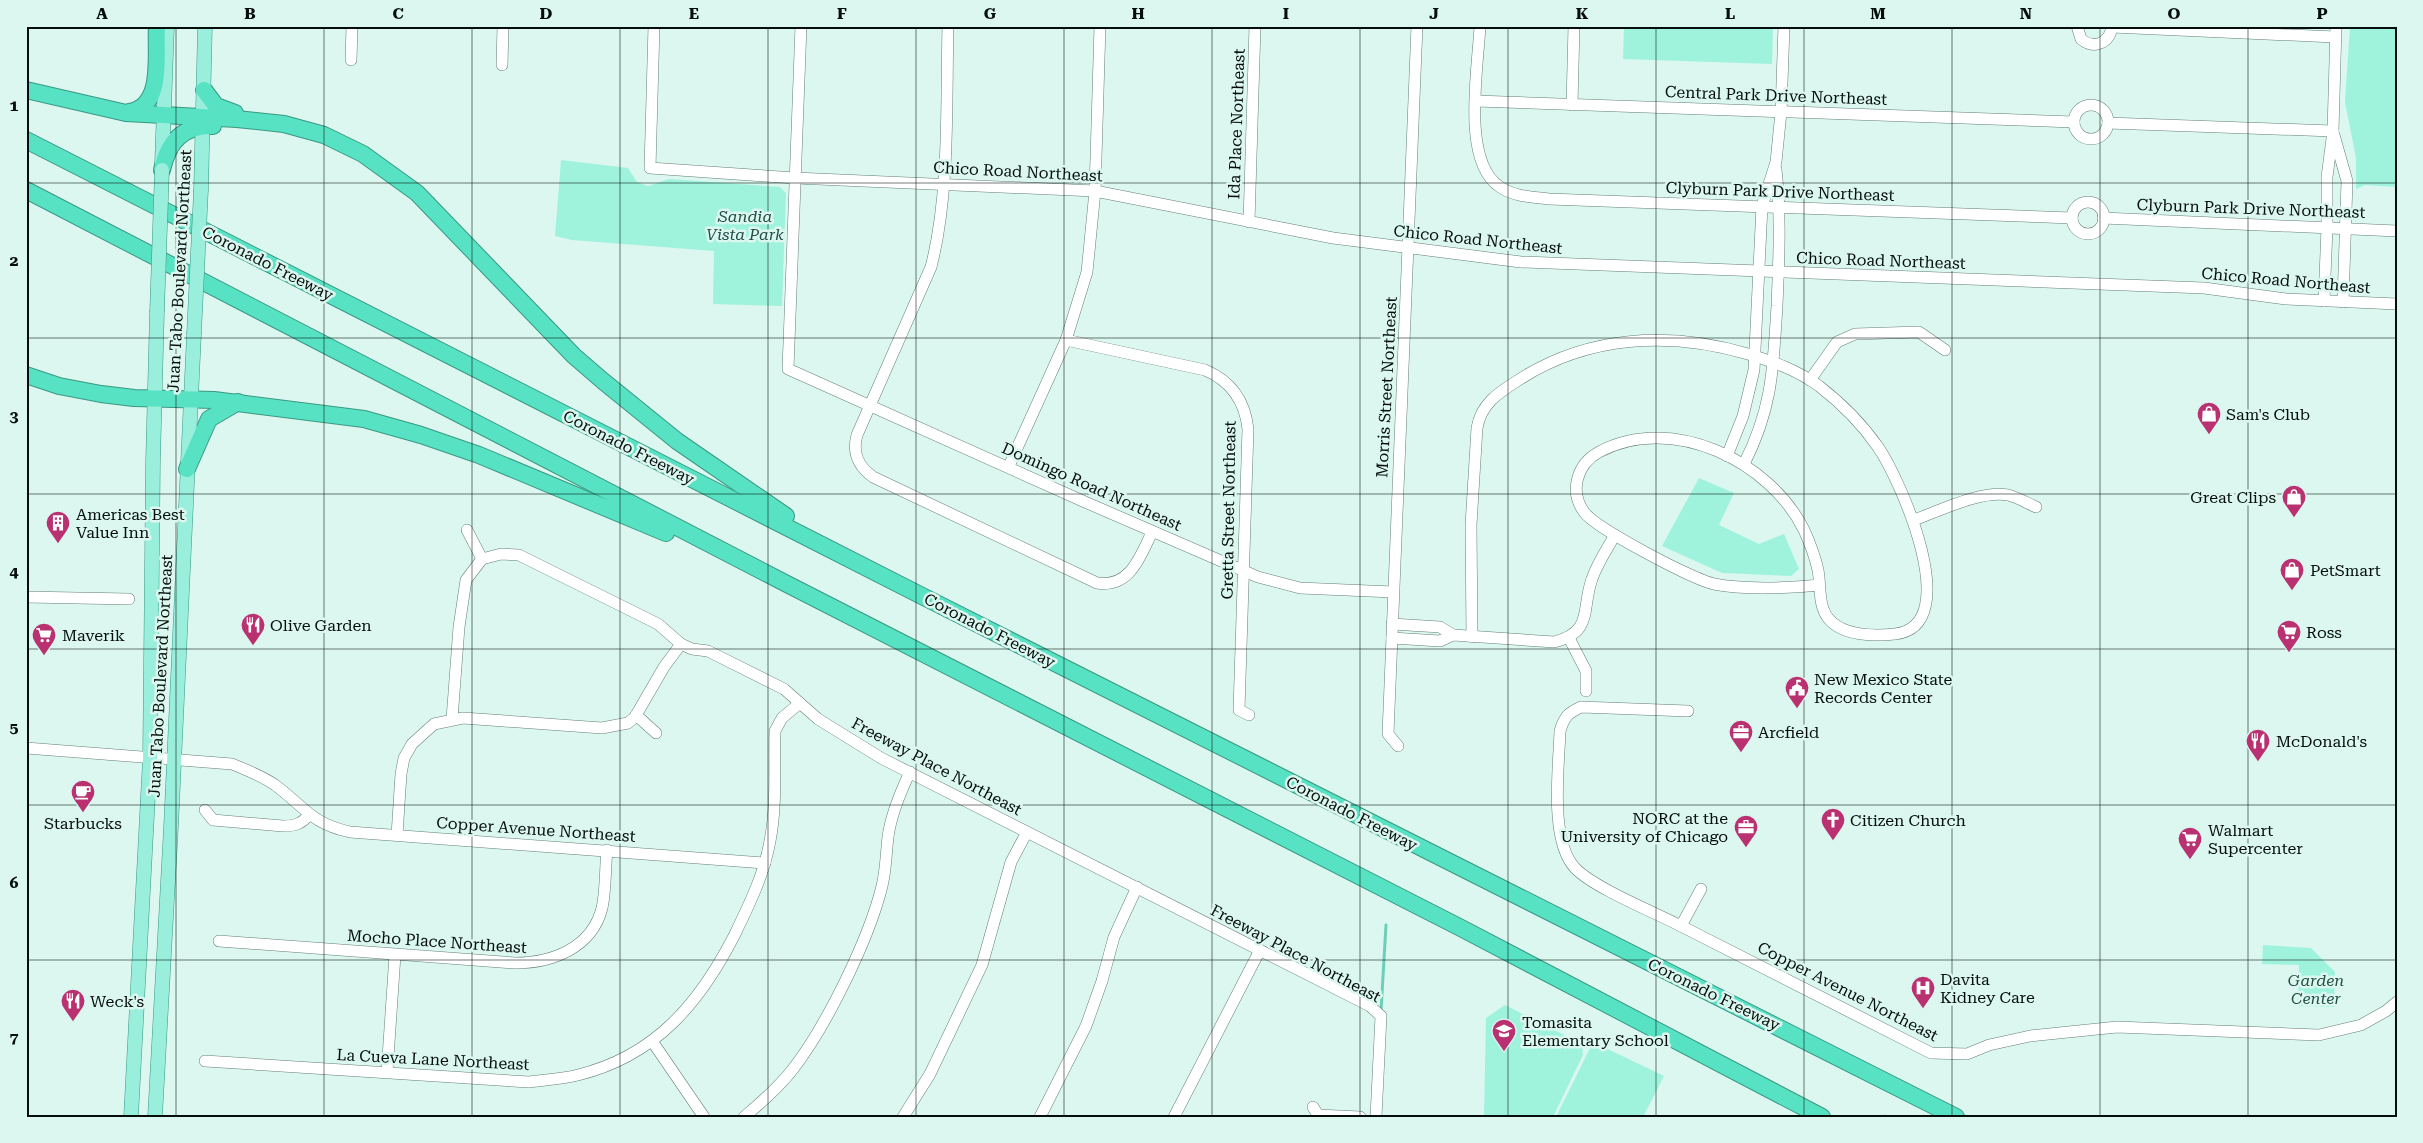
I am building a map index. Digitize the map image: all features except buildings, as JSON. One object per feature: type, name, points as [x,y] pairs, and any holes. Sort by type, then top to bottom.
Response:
[{"type":"highway","points":[[126,113],[143,108],[151,98],[154,84],[157,26]]},
{"type":"highway","points":[[26,90],[126,113],[164,115],[202,122],[262,121],[308,130],[354,149],[395,174],[425,200],[574,356],[677,441],[773,508],[924,597]]},
{"type":"highway","points":[[204,90],[212,103],[225,111],[294,120],[344,138],[389,164],[395,174]]},
{"type":"highway","points":[[162,170],[166,153],[175,139],[202,122]]},
{"type":"highway","name":"Coronado Freeway","points":[[26,140],[924,597],[1956,1117]]},
{"type":"highway","points":[[26,190],[785,583],[1461,928],[1822,1117]]},
{"type":"highway","points":[[26,375],[59,386],[101,394],[134,398],[190,397],[238,402],[364,419],[421,434],[527,473],[785,583]]},
{"type":"highway","points":[[187,469],[209,419],[238,402]]},
{"type":"main road","name":"Juan Tabo Boulevard Northeast","points":[[131,1117],[150,758],[154,397],[167,26]]},
{"type":"main road","name":"Juan Tabo Boulevard Northeast","points":[[155,1117],[201,190],[205,26]]},
{"type":"main road","points":[[138,982],[162,983]]},
{"type":"street","points":[[351,60],[352,26]]},
{"type":"street","points":[[502,65],[503,26]]},
{"type":"street","name":"Chico Road Northeast","points":[[654,26],[650,168],[795,178],[1095,190],[1333,238],[1521,262],[2204,288],[2324,301],[2397,304]]},
{"type":"street","points":[[795,178],[801,26]]},
{"type":"street","points":[[948,26],[943,183],[939,231],[931,267],[870,406],[855,447],[857,459],[866,472],[1090,581],[1111,584],[1126,577],[1136,565],[1152,532]]},
{"type":"street","points":[[1009,466],[1066,340],[1088,272],[1095,190],[1100,26]]},
{"type":"street","name":"Ida Place Northeast","points":[[1249,222],[1255,26]]},
{"type":"street","name":"Morris Street Northeast","points":[[1398,746],[1388,734],[1417,26]]},
{"type":"street","points":[[1476,101],[1480,26]]},
{"type":"street","points":[[1572,105],[1574,26]]},
{"type":"street","points":[[1744,464],[1754,445],[1766,410],[1771,390],[1774,362],[1779,272],[1780,207],[1776,162],[1781,112],[1784,26]]},
{"type":"street","points":[[2077,26],[2081,39],[2094,45],[2100,44],[2109,38],[2112,26],[2335,32],[2333,131],[2326,179],[2327,228],[2324,301]]},
{"type":"street","name":"Central Park Drive Northeast","points":[[1476,101],[2074,122]]},
{"type":"street","name":"Clyburn Park Drive Northeast","points":[[1476,101],[1476,145],[1485,172],[1492,181],[1512,193],[1549,199],[2072,218]]},
{"type":"street","points":[[2094,106],[2106,114],[2108,123],[2102,135],[2090,139],[2079,134],[2074,122],[2080,109],[2094,106]]},
{"type":"street","points":[[2108,123],[2333,131]]},
{"type":"street","points":[[2333,131],[2347,181],[2343,302]]},
{"type":"street","points":[[1727,456],[1743,416],[1751,384],[1755,356],[1762,206],[1776,162]]},
{"type":"street","name":"Domingo Road Northeast","points":[[795,178],[788,369],[1009,466],[1152,532],[1273,582],[1300,588],[1393,592]]},
{"type":"street","points":[[2088,202],[2101,209],[2103,218],[2099,229],[2088,234],[2076,229],[2072,218],[2077,206],[2088,202]]},
{"type":"street","name":"Clyburn Park Drive Northeast","points":[[2103,218],[2397,230]]},
{"type":"street","points":[[1810,380],[1832,347],[1843,338],[1855,334],[1919,332],[1945,350]]},
{"type":"street","points":[[1472,637],[1471,525],[1477,428],[1480,413],[1486,404],[1504,389],[1534,370],[1557,359],[1602,345],[1642,339],[1678,340],[1714,345],[1755,356],[1795,370],[1810,380],[1860,424],[1879,448],[1897,479],[1914,520],[1924,563],[1925,610],[1919,621],[1909,630],[1893,634],[1854,632],[1835,625],[1826,616],[1822,605],[1820,585],[1812,550],[1795,514],[1772,485],[1744,464],[1687,442],[1671,440],[1636,441],[1603,450],[1583,465],[1578,478],[1578,496],[1586,515],[1595,524],[1615,535],[1712,584],[1790,587],[1820,585]]},
{"type":"street","name":"Gretta Street Northeast","points":[[1066,340],[1205,370],[1222,379],[1234,390],[1245,411],[1248,429],[1239,710],[1249,715]]},
{"type":"street","points":[[1914,520],[1979,497],[1994,494],[2008,495],[2036,507]]},
{"type":"street","points":[[452,719],[463,590],[470,572],[482,559],[467,530]]},
{"type":"street","points":[[1392,638],[1440,641],[1453,636],[1554,642],[1569,638],[1583,623],[1592,579],[1615,535]]},
{"type":"street","name":"Freeway Place Northeast","points":[[482,559],[501,554],[519,555],[658,624],[681,644],[692,649],[708,651],[784,689],[840,734],[910,772],[1370,1006],[1381,1016],[1376,1117]]},
{"type":"street","points":[[26,597],[129,599]]},
{"type":"street","points":[[1392,624],[1440,627],[1453,636]]},
{"type":"street","points":[[1569,638],[1586,671],[1586,691]]},
{"type":"street","points":[[397,835],[400,774],[404,758],[412,744],[434,724],[452,719],[602,728],[628,723],[636,715],[664,667],[681,644]]},
{"type":"street","name":"La Cueva Lane Northeast","points":[[205,1061],[387,1072],[510,1082],[563,1078],[592,1071],[652,1041],[687,1010],[712,977],[748,909],[765,863],[773,818],[775,731],[782,718],[800,703]]},
{"type":"street","name":"Copper Avenue Northeast","points":[[1688,711],[1581,707],[1568,713],[1560,730],[1559,818],[1562,842],[1571,863],[1586,878],[1821,995],[1919,1048],[1943,1055],[1967,1054],[1989,1045],[2027,1037],[2117,1027],[2319,1035],[2361,1025],[2386,1012],[2397,1002]]},
{"type":"street","points":[[636,715],[656,733]]},
{"type":"street","name":"Copper Avenue Northeast","points":[[26,748],[232,764],[256,773],[275,785],[308,816],[332,828],[350,832],[765,863]]},
{"type":"street","points":[[744,1117],[766,1098],[793,1068],[814,1035],[862,942],[882,885],[888,834],[898,799],[910,772]]},
{"type":"street","points":[[205,810],[213,820],[283,826],[293,826],[302,823],[308,816]]},
{"type":"street","points":[[903,1117],[930,1074],[982,965],[1011,862],[1027,832]]},
{"type":"street","name":"Mocho Place Northeast","points":[[219,941],[395,955],[531,963],[548,961],[562,955],[586,937],[599,918],[602,906],[607,850]]},
{"type":"street","points":[[1040,1117],[1086,1026],[1102,981],[1114,937],[1137,887]]},
{"type":"street","points":[[1681,926],[1701,889]]},
{"type":"street","points":[[1174,1117],[1260,950]]},
{"type":"street","points":[[387,1072],[395,955]]},
{"type":"street","points":[[652,1041],[704,1117]]},
{"type":"street","points":[[1313,1107],[1318,1114],[1360,1117]]},
{"type":"green space","points":[[1624,26],[1773,26],[1772,64],[1623,59]]},
{"type":"green space","points":[[2350,26],[2397,26],[2397,187],[2365,185],[2356,189],[2356,158],[2345,102]]},
{"type":"green space","name":"Sandia Vista Park","points":[[561,160],[628,168],[637,182],[648,186],[669,179],[780,187],[786,193],[782,306],[713,304],[714,251],[572,240],[555,236]]},
{"type":"green space","points":[[1699,478],[1734,493],[1719,525],[1759,544],[1784,534],[1799,569],[1791,576],[1722,573],[1662,546]]},
{"type":"green space","name":"Garden Center","points":[[2263,945],[2311,948],[2335,972],[2334,1007],[2298,1006],[2299,965],[2262,964]]},
{"type":"green space","points":[[1505,1005],[1582,1044],[1583,1055],[1553,1117],[1484,1116],[1486,1018]]},
{"type":"green space","points":[[1593,1042],[1664,1076],[1643,1117],[1556,1117]]},
{"type":"waterway","points":[[1381,1011],[1386,925]]},
{"type":"place","name":"Sam's Club","points":[[2209,435]]},
{"type":"place","name":"Great Clips","points":[[2294,518]]},
{"type":"place","name":"Americas Best Value Inn","points":[[58,544]]},
{"type":"place","name":"PetSmart","points":[[2292,591]]},
{"type":"place","name":"Olive Garden","points":[[253,646]]},
{"type":"place","name":"Ross","points":[[2289,653]]},
{"type":"place","name":"Maverik","points":[[44,656]]},
{"type":"place","name":"New Mexico State Records Center","points":[[1797,709]]},
{"type":"place","name":"Arcfield","points":[[1741,753]]},
{"type":"place","name":"McDonald's","points":[[2258,762]]},
{"type":"place","name":"Starbucks","points":[[83,813]]},
{"type":"place","name":"Citizen Church","points":[[1833,841]]},
{"type":"place","name":"NORC at the University of Chicago","points":[[1746,848]]},
{"type":"place","name":"Walmart Supercenter","points":[[2190,860]]},
{"type":"place","name":"Davita Kidney Care","points":[[1923,1009]]},
{"type":"place","name":"Weck's","points":[[73,1022]]},
{"type":"place","name":"Tomasita Elementary School","points":[[1504,1052]]}]
